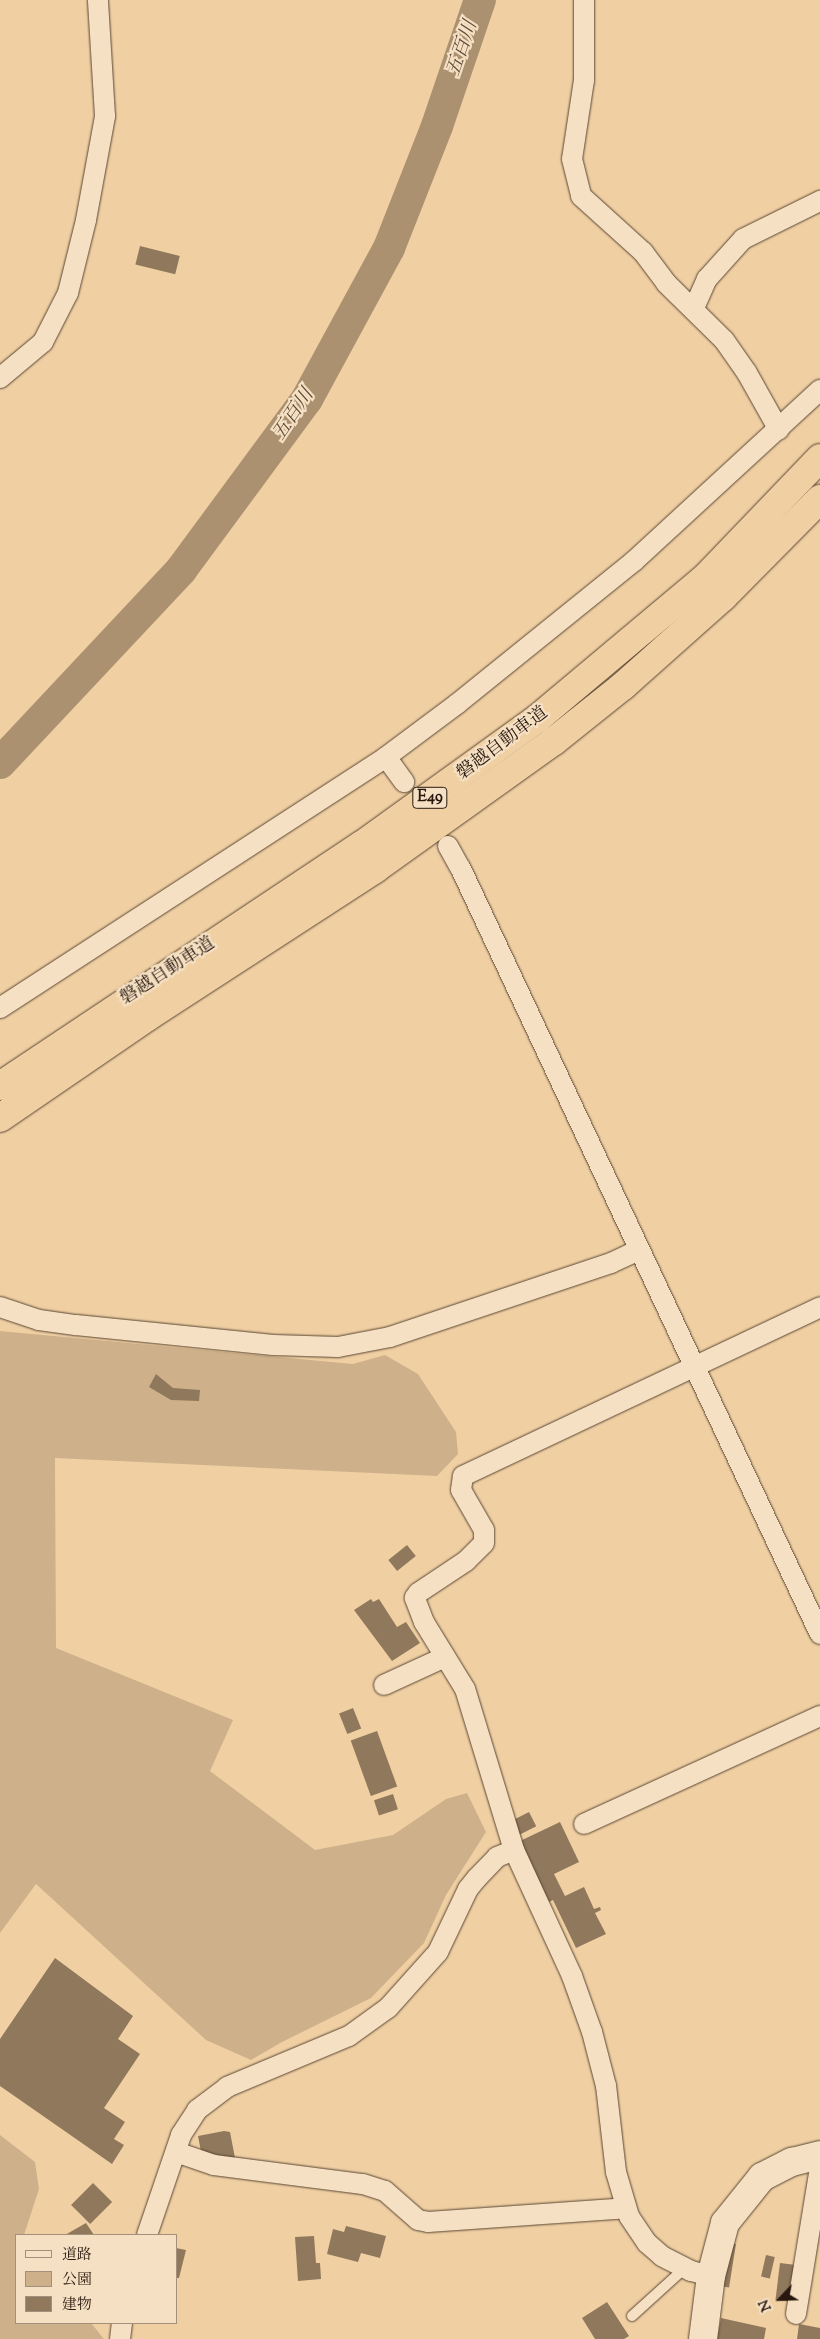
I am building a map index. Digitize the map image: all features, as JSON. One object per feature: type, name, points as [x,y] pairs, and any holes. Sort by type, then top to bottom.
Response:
[{"type":"highway","name":"磐越自動車道","points":[[0,1086],[362,845],[538,718],[705,578],[820,458]]},
{"type":"highway","name":"磐越自動車道","points":[[0,1118],[157,1011],[375,869],[554,741],[623,686],[723,597],[820,498]]},
{"type":"main road","points":[[703,2339],[711,2276],[725,2223],[754,2185],[771,2170],[820,2156]]},
{"type":"street","points":[[0,378],[43,342],[68,294],[86,220],[105,116],[98,0]]},
{"type":"street","points":[[584,0],[584,80],[572,159],[575,183],[589,207],[643,252],[666,283],[694,308],[735,355],[779,430]]},
{"type":"street","points":[[694,308],[707,279],[743,239],[820,201]]},
{"type":"street","points":[[0,1008],[386,757],[458,704],[627,567],[779,430],[820,390]]},
{"type":"street","points":[[386,757],[404,782]]},
{"type":"street","points":[[448,846],[461,869],[820,1634]]},
{"type":"street","points":[[0,1307],[39,1320],[76,1325],[274,1345],[338,1347],[390,1337],[611,1263],[639,1250]]},
{"type":"street","points":[[711,2276],[685,2268],[662,2256],[647,2243],[626,2208],[616,2172],[606,2086],[592,2032],[572,1976],[514,1850],[466,1689],[424,1622],[415,1598],[418,1593],[466,1561],[484,1543],[484,1530],[461,1490],[463,1476],[820,1307]]},
{"type":"street","points":[[384,1686],[445,1657]]},
{"type":"street","points":[[584,1824],[820,1716]]},
{"type":"street","points":[[147,2234],[188,2121],[213,2097],[261,2072],[349,2036],[388,2008],[438,1952],[468,1889],[497,1857],[514,1850]]},
{"type":"street","points":[[176,2152],[214,2165],[363,2184],[385,2192],[418,2220],[428,2222],[626,2208]]},
{"type":"street","points":[[796,2314],[820,2168]]},
{"type":"street","points":[[120,2339],[122,2324]]},
{"type":"lane","points":[[632,2316],[685,2268]]},
{"type":"green space","points":[[0,1331],[353,1364],[385,1355],[418,1374],[456,1432],[458,1454],[437,1476],[55,1458],[56,1648],[233,1720],[210,1771],[315,1850],[393,1835],[446,1799],[467,1793],[486,1832],[446,1895],[424,1943],[371,1998],[282,2042],[251,2060],[206,2040],[36,1884],[0,1933]]},
{"type":"green space","points":[[0,2135],[35,2162],[39,2189],[24,2234],[15,2234],[15,2324],[92,2324],[104,2339],[0,2339]]},
{"type":"building","points":[[140,246],[180,256],[175,274],[135,264]]},
{"type":"building","points":[[156,1374],[173,1388],[200,1390],[199,1401],[171,1400],[149,1387]]},
{"type":"building","points":[[407,1545],[416,1556],[397,1571],[388,1560]]},
{"type":"building","points":[[371,1599],[373,1602],[379,1599],[397,1627],[406,1622],[420,1643],[392,1661],[354,1610]]},
{"type":"building","points":[[353,1708],[361,1728],[347,1734],[339,1714]]},
{"type":"building","points":[[377,1731],[397,1786],[371,1796],[351,1741]]},
{"type":"building","points":[[393,1794],[398,1809],[379,1815],[374,1800]]},
{"type":"building","points":[[529,1812],[536,1826],[518,1836],[510,1822]]},
{"type":"building","points":[[560,1822],[579,1862],[554,1874],[565,1896],[584,1887],[594,1909],[600,1907],[601,1910],[595,1913],[606,1934],[576,1948],[553,1900],[547,1903],[518,1842]]},
{"type":"building","points":[[55,1958],[133,2016],[118,2039],[140,2054],[104,2108],[125,2122],[114,2139],[124,2145],[112,2164],[0,2086],[0,2039]]},
{"type":"building","points":[[224,2131],[230,2132],[235,2158],[217,2162],[216,2154],[202,2157],[198,2136]]},
{"type":"building","points":[[93,2183],[112,2202],[90,2224],[71,2205]]},
{"type":"building","points":[[86,2223],[93,2234],[67,2234]]},
{"type":"building","points":[[346,2226],[386,2236],[380,2258],[361,2253],[358,2262],[327,2254],[333,2229],[344,2232]]},
{"type":"building","points":[[314,2236],[316,2263],[320,2263],[321,2279],[298,2281],[295,2237]]},
{"type":"building","points":[[730,2243],[736,2244],[729,2287],[723,2286]]},
{"type":"building","points":[[178,2248],[186,2250],[178,2278]]},
{"type":"building","points":[[766,2255],[775,2257],[770,2278],[761,2276]]},
{"type":"building","points":[[780,2263],[796,2265],[791,2302],[775,2300]]},
{"type":"building","points":[[607,2302],[629,2336],[624,2339],[595,2339],[582,2318]]},
{"type":"building","points":[[721,2318],[766,2328],[764,2339],[717,2339]]},
{"type":"building","points":[[799,2324],[820,2328],[820,2339],[797,2339]]},
{"type":"waterway","name":"五百川","points":[[0,763],[181,570],[307,399],[389,248],[437,126],[480,0]]}]
